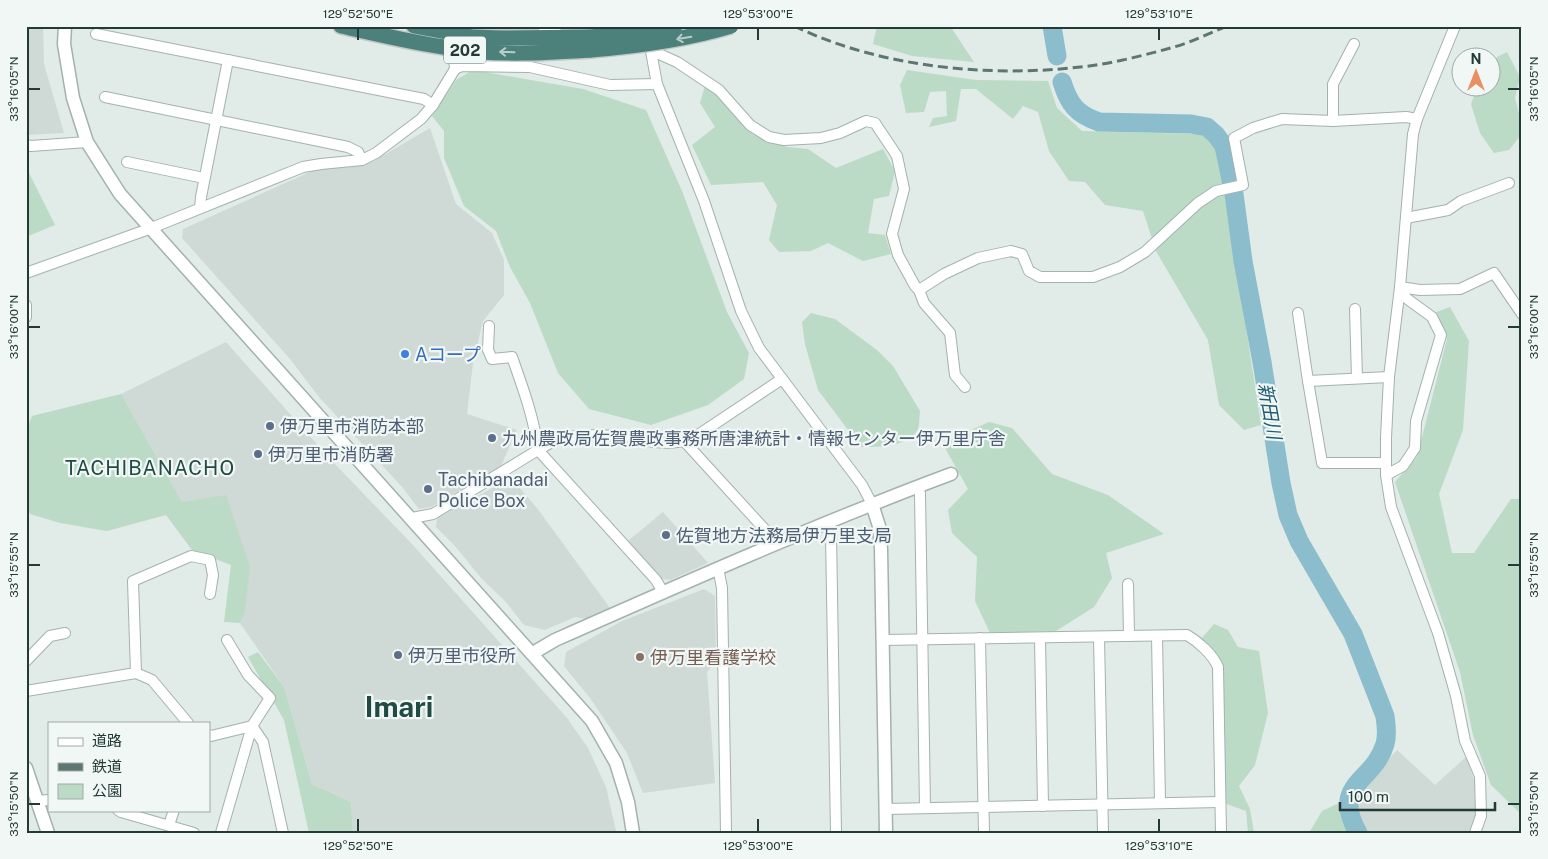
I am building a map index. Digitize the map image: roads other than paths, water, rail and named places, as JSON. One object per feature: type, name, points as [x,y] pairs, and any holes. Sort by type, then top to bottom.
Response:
[{"type":"highway","name":"202","points":[[341,26],[450,48],[488,52],[532,60],[631,34],[675,26]]},
{"type":"highway","name":"202","points":[[414,26],[473,37],[543,38],[590,44],[638,46],[704,34],[731,26]]},
{"type":"street","points":[[65,26],[64,44],[74,98],[87,142],[120,194],[149,229],[412,518],[592,720],[616,763],[628,802],[633,833]]},
{"type":"street","points":[[543,38],[544,31],[558,26]]},
{"type":"street","points":[[648,26],[650,50],[657,84],[704,201],[741,311],[759,348],[862,485],[872,504],[879,526],[886,833]]},
{"type":"street","points":[[1455,26],[1416,119],[1413,134],[1400,287],[1389,377],[1386,475],[1391,507],[1438,633],[1456,696],[1464,741],[1480,776],[1481,816],[1475,833]]},
{"type":"street","points":[[447,33],[455,69]]},
{"type":"street","points":[[96,34],[424,98],[433,105]]},
{"type":"street","points":[[1333,121],[1333,84],[1354,44]]},
{"type":"street","points":[[650,50],[677,62],[719,90],[750,125],[769,137],[784,140],[821,138],[840,133],[866,121],[875,123],[897,156],[904,189],[892,234],[898,255],[919,290],[924,303],[950,334],[955,375],[965,387]]},
{"type":"street","points":[[200,208],[204,178],[228,60]]},
{"type":"street","points":[[26,273],[149,229],[303,167],[362,160],[376,154],[420,119],[433,105],[455,69],[462,66],[532,60],[610,85],[657,84]]},
{"type":"street","points":[[106,98],[348,147],[358,152],[362,160]]},
{"type":"street","points":[[919,290],[944,274],[978,258],[1011,251],[1022,254],[1029,271],[1040,276],[1093,276],[1120,267],[1145,252],[1198,203],[1216,191],[1243,185],[1234,138],[1254,128],[1282,119],[1333,121],[1406,117],[1416,119]]},
{"type":"street","points":[[26,144],[31,146],[87,142]]},
{"type":"street","points":[[127,162],[204,178]]},
{"type":"street","points":[[1406,218],[1448,210],[1461,201],[1509,183]]},
{"type":"street","points":[[1400,287],[1420,290],[1460,288],[1494,273],[1522,314]]},
{"type":"street","points":[[1386,475],[1403,466],[1415,448],[1416,421],[1441,335],[1432,317],[1406,298],[1400,287]]},
{"type":"street","points":[[26,305],[26,318]]},
{"type":"street","points":[[1355,309],[1357,378]]},
{"type":"street","points":[[1298,313],[1322,463],[1386,463]]},
{"type":"street","points":[[489,326],[488,350],[492,359],[512,357],[526,398],[536,434],[538,450],[656,580],[663,592]]},
{"type":"street","points":[[1308,380],[1389,377]]},
{"type":"street","points":[[412,518],[433,514],[552,442],[583,436],[626,436],[653,442],[670,443],[695,437],[782,379]]},
{"type":"street","points":[[684,441],[768,533],[773,544]]},
{"type":"street","points":[[532,653],[555,640],[773,544],[951,474]]},
{"type":"street","points":[[918,486],[920,494],[925,808]]},
{"type":"street","points":[[828,522],[832,544],[836,833]]},
{"type":"street","points":[[136,673],[133,581],[191,556],[210,560],[213,575],[210,594]]},
{"type":"street","points":[[718,568],[722,588],[726,833]]},
{"type":"street","points":[[1128,584],[1129,636]]},
{"type":"street","points":[[26,661],[50,636],[65,633]]},
{"type":"street","points":[[883,640],[1187,635],[1216,661],[1218,668],[1221,833]]},
{"type":"street","points":[[1157,636],[1160,803]]},
{"type":"street","points":[[1099,637],[1103,833]]},
{"type":"street","points":[[980,638],[984,833]]},
{"type":"street","points":[[1040,638],[1043,806]]},
{"type":"street","points":[[221,833],[252,726],[270,698],[248,674],[227,640]]},
{"type":"street","points":[[26,691],[136,673],[152,680],[187,722]]},
{"type":"street","points":[[210,736],[252,726]]},
{"type":"street","points":[[252,726],[263,742],[283,833]]},
{"type":"street","points":[[26,768],[43,800],[48,833]]},
{"type":"street","points":[[886,809],[1220,802]]},
{"type":"street","points":[[121,812],[194,833]]},
{"type":"street","points":[[170,825],[173,812]]},
{"type":"waterway","name":"新田川","points":[[1052,26],[1057,56]]},
{"type":"waterway","name":"新田川","points":[[1062,82],[1074,107],[1091,119],[1099,122],[1191,124],[1207,127],[1224,146],[1234,194],[1243,261],[1288,515],[1299,541],[1353,634],[1385,716],[1385,744],[1372,768],[1356,784],[1351,793],[1349,803],[1351,816],[1358,833]]},
{"type":"railway","points":[[794,26],[829,41],[903,61],[942,67],[1020,71],[1096,65],[1126,59],[1181,45],[1227,26]]},
{"type":"place","name":"Aコープ","points":[[405,354]]},
{"type":"place","name":"伊万里市消防本部","points":[[270,426]]},
{"type":"place","name":"九州農政局佐賀農政事務所唐津統計・情報センター伊万里庁舎","points":[[492,438]]},
{"type":"place","name":"伊万里市消防署","points":[[258,454]]},
{"type":"place","name":"Tachibanadai Police Box","points":[[428,489]]},
{"type":"place","name":"佐賀地方法務局伊万里支局","points":[[666,535]]},
{"type":"place","name":"伊万里市役所","points":[[398,655]]},
{"type":"place","name":"伊万里看護学校","points":[[640,657]]},
{"type":"district","name":"TACHIBANACHO","points":[[150,468]]},
{"type":"district","name":"Imari","points":[[399,706]]}]
